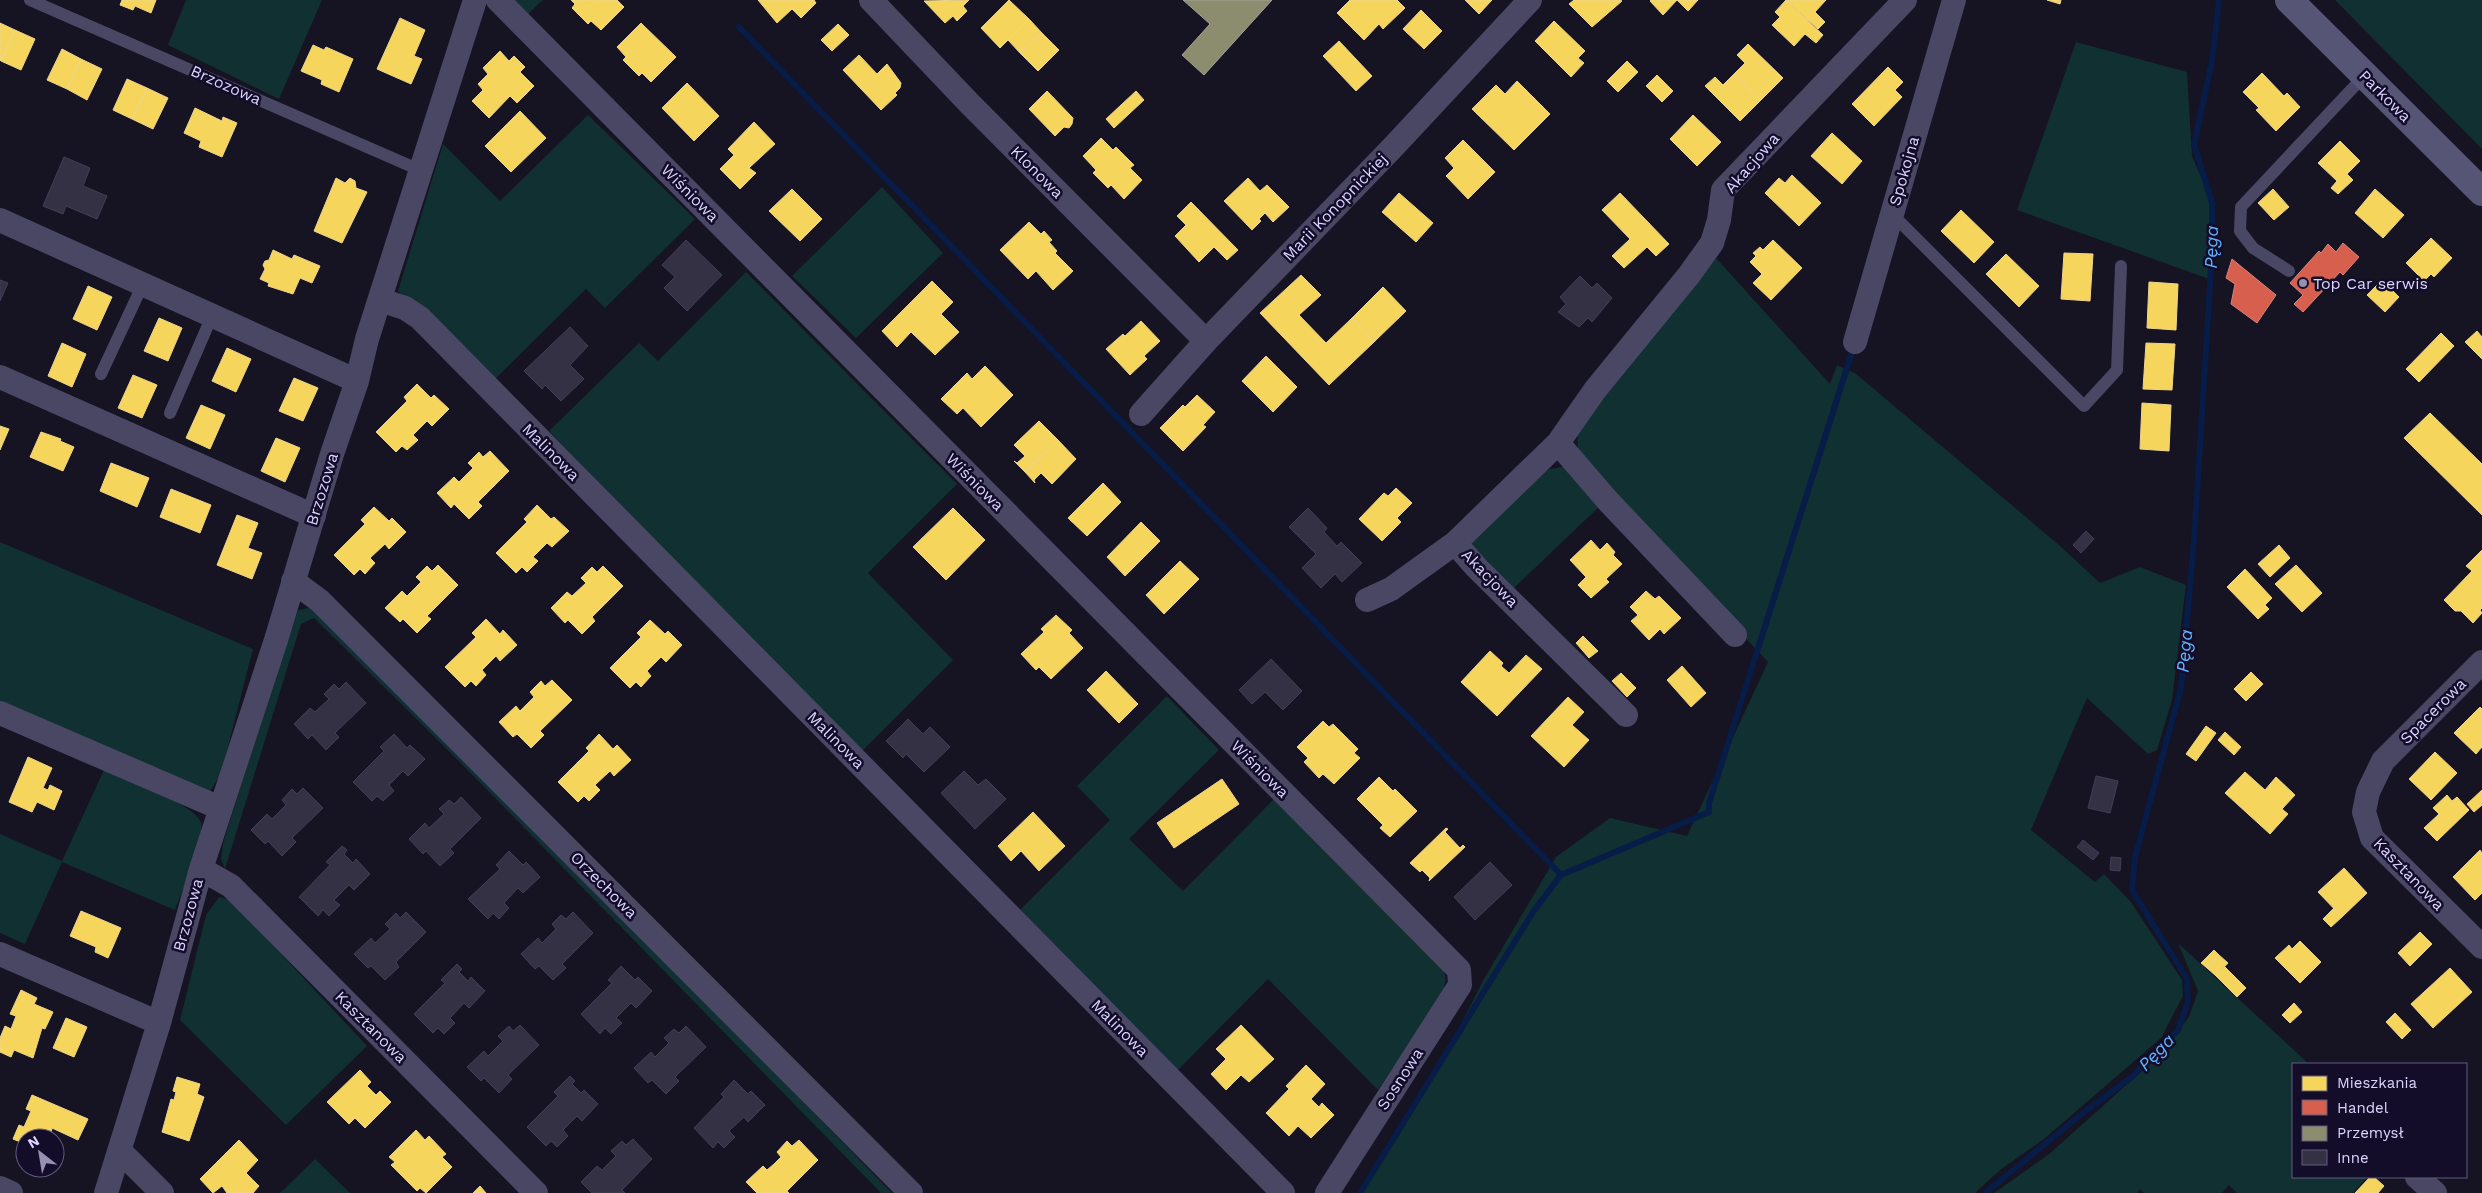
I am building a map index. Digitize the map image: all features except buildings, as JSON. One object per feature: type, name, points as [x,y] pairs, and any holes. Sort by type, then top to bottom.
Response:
[{"type":"street","name":"Brzozowa","points":[[106,1193],[159,1023],[201,869],[276,640],[357,380],[366,339],[476,0]]},
{"type":"street","name":"Wiśniowa","points":[[498,0],[1453,962]]},
{"type":"street","name":"Klonowa","points":[[871,0],[969,103],[1206,341]]},
{"type":"street","name":"Marii Konopnickiej","points":[[1141,414],[1206,341],[1395,145],[1530,0]]},
{"type":"street","name":"Akacjowa","points":[[1626,715],[1477,568],[1455,543],[1558,443],[1595,390],[1689,274],[1712,243],[1719,220],[1723,190],[1905,0]]},
{"type":"street","name":"Spokojna","points":[[1855,342],[1954,0]]},
{"type":"street","name":"Parkowa","points":[[2289,0],[2482,192]]},
{"type":"street","points":[[0,220],[357,380]]},
{"type":"street","name":"Malinowa","points":[[380,300],[405,308],[420,318],[1283,1193]]},
{"type":"street","points":[[0,377],[314,516]]},
{"type":"street","points":[[1558,443],[1608,501],[1735,635]]},
{"type":"street","points":[[1367,600],[1391,589],[1455,543]]},
{"type":"street","name":"Orzechowa","points":[[293,581],[320,601],[911,1193]]},
{"type":"street","name":"Spacerowa","points":[[2383,760],[2482,662]]},
{"type":"street","points":[[0,713],[220,808]]},
{"type":"street","name":"Kasztanowa","points":[[2383,760],[2368,792],[2364,812],[2372,838],[2482,947]]},
{"type":"street","name":"Kasztanowa","points":[[201,869],[231,886],[536,1193]]},
{"type":"street","points":[[0,954],[159,1023]]},
{"type":"street","name":"Sosnowa","points":[[1327,1193],[1460,985],[1459,970],[1453,962]]},
{"type":"street","points":[[120,1151],[162,1193]]},
{"type":"street","points":[[2418,1178],[2435,1193]]},
{"type":"street","points":[[0,1188],[11,1193]]},
{"type":"lane","name":"Brzozowa","points":[[30,0],[422,171]]},
{"type":"lane","points":[[2289,271],[2254,248],[2240,231],[2241,207],[2365,75]]},
{"type":"lane","points":[[1892,214],[2084,406],[2117,370],[2121,266]]},
{"type":"lane","points":[[101,374],[143,284]]},
{"type":"lane","points":[[170,413],[212,316]]},
{"type":"green space","points":[[186,0],[322,0],[279,99],[168,45]]},
{"type":"green space","points":[[514,0],[543,0],[528,14]]},
{"type":"green space","points":[[2335,0],[2482,0],[2482,149]]},
{"type":"green space","points":[[2076,42],[2187,72],[2192,156],[2210,198],[2209,279],[2017,210]]},
{"type":"green space","points":[[588,115],[695,219],[605,308],[586,289],[493,381],[398,291],[443,144],[500,201]]},
{"type":"green space","points":[[882,187],[943,253],[856,338],[792,276]]},
{"type":"green space","points":[[1716,258],[1830,384],[1837,365],[1855,373],[2059,545],[2100,583],[2140,567],[2186,585],[2172,700],[2157,750],[2148,754],[2087,698],[2031,830],[2095,882],[2104,874],[2131,902],[2182,980],[2183,996],[2161,1038],[2044,1139],[2000,1170],[1975,1193],[1360,1193],[1429,1086],[1484,979],[1556,857],[1610,818],[1687,836],[1768,662],[1612,495],[1578,451],[1577,428]]},
{"type":"green space","points":[[746,272],[957,484],[868,573],[953,660],[860,753],[549,431],[639,343],[658,361]]},
{"type":"green space","points":[[1565,466],[1603,503],[1514,588],[1469,544],[1542,471]]},
{"type":"green space","points":[[0,542],[253,649],[221,774],[209,793],[0,708]]},
{"type":"green space","points":[[315,607],[616,910],[892,1193],[881,1193],[456,758],[314,618],[301,624],[225,869],[221,859],[223,843],[288,636],[298,610]]},
{"type":"green space","points":[[1167,696],[1219,750],[1129,839],[1183,891],[1275,798],[1441,966],[1445,974],[1445,982],[1440,997],[1378,1090],[1268,979],[1176,1072],[1017,913],[1110,820],[1077,786]]},
{"type":"green space","points":[[104,770],[173,800],[196,815],[201,822],[196,852],[175,910],[62,862],[25,944],[0,933],[0,834],[62,861]]},
{"type":"green space","points":[[219,897],[231,900],[367,1046],[286,1125],[180,1020],[206,915]]},
{"type":"green space","points":[[2178,943],[2308,1063],[2292,1063],[2292,1178],[2366,1178],[2353,1193],[2237,1193],[2229,1185],[2222,1193],[2144,1193],[2140,1189],[2137,1193],[1994,1193],[2048,1155],[2161,1054],[2189,1017],[2198,991]]},
{"type":"green space","points":[[315,1159],[350,1193],[280,1193]]},
{"type":"waterway","name":"Pęga","points":[[1985,1193],[2083,1113],[2133,1076],[2178,1030],[2188,1002],[2187,979],[2132,890],[2135,857],[2181,688],[2194,540],[2213,237],[2212,203],[2194,144],[2212,61],[2219,0]]},
{"type":"waterway","points":[[739,27],[1561,875]]},
{"type":"waterway","points":[[1360,1193],[1533,912],[1561,875],[1709,812],[1709,803],[1852,352]]},
{"type":"place","name":"Top Car serwis","points":[[2303,283]]}]
